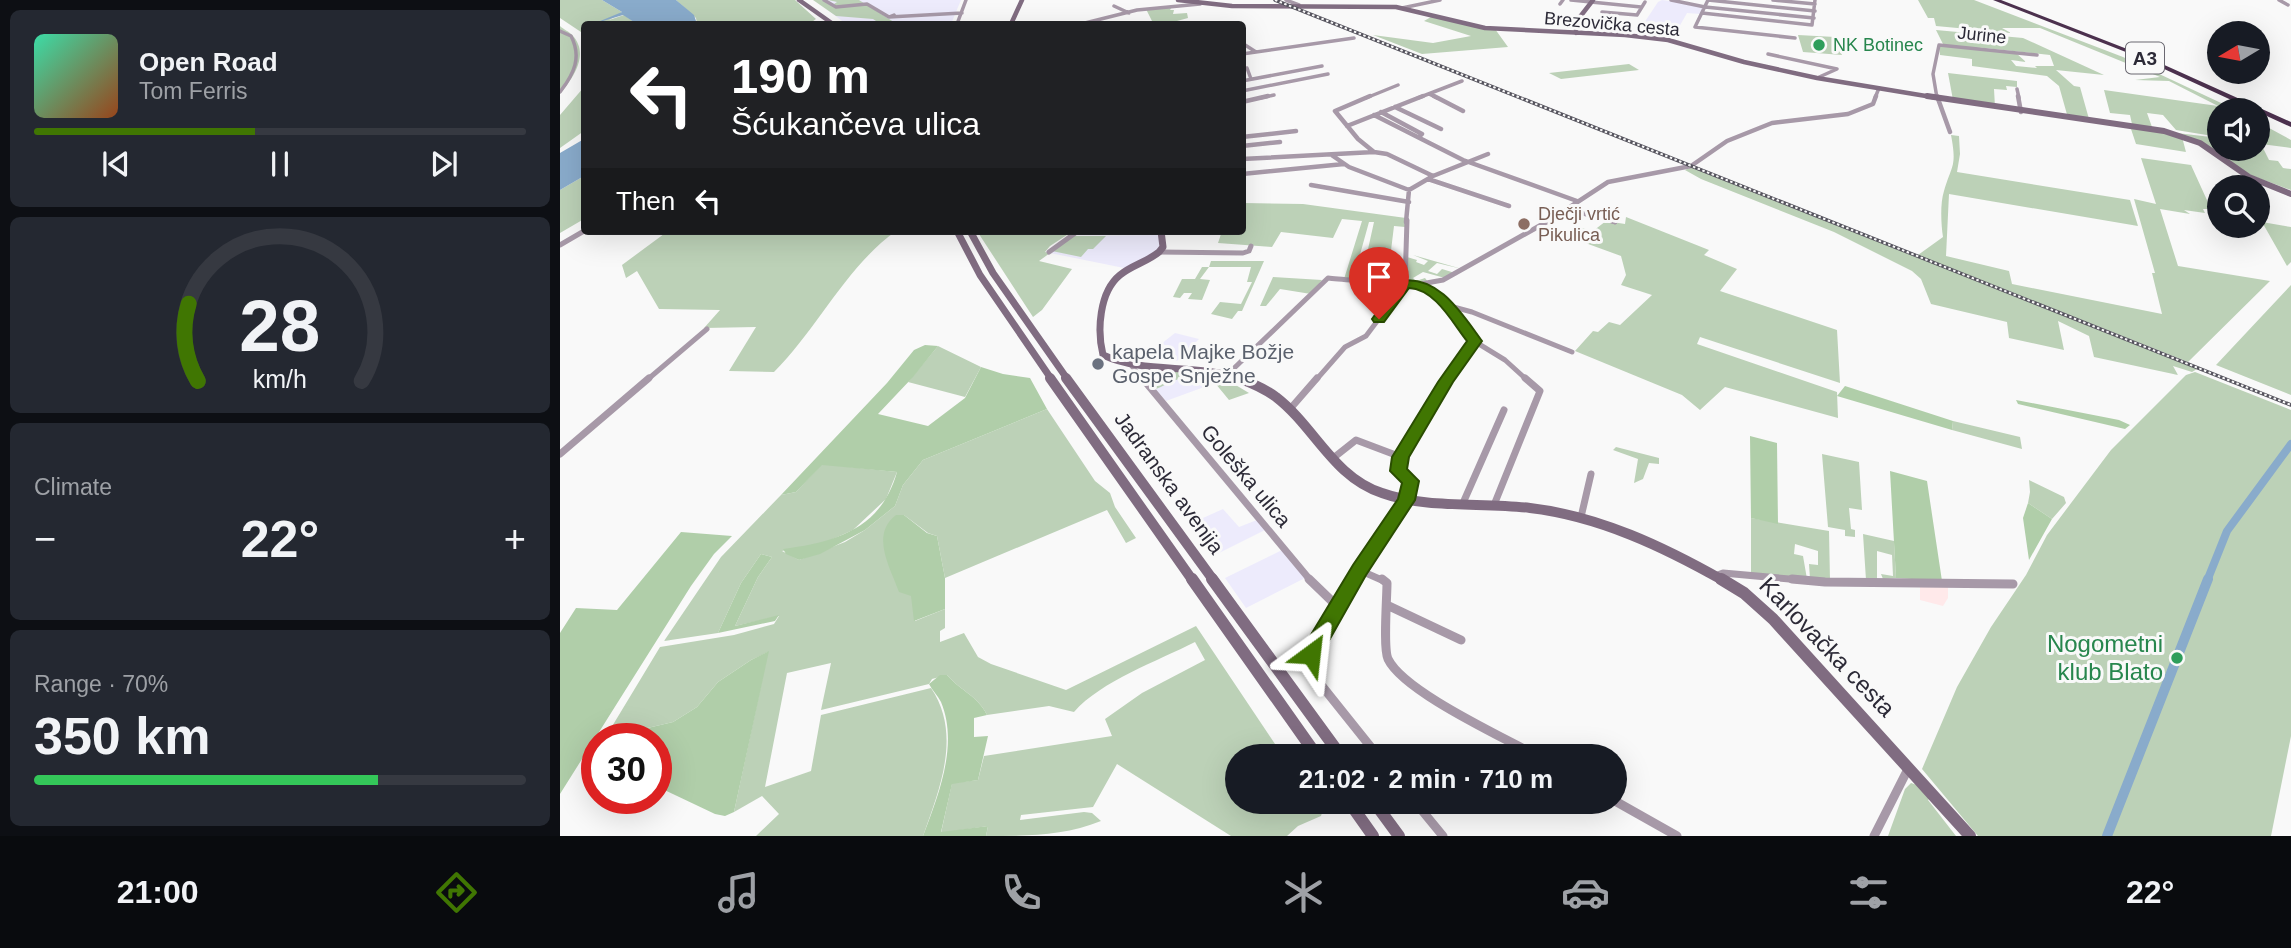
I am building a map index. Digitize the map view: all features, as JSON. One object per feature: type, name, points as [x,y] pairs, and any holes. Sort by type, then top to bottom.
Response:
[{"type":"highway","name":"A3","points":[[1990,0],[2133,55],[2227,98]]},
{"type":"highway","name":"A3","points":[[1996,0],[2138,55],[2291,127]]},
{"type":"highway","name":"A3","points":[[2270,118],[2291,127]]},
{"type":"main road","points":[[799,0],[829,21]]},
{"type":"main road","points":[[1012,21],[1022,0]]},
{"type":"main road","name":"Brezovička cesta","points":[[1178,0],[1200,4],[1402,8],[1480,27],[1675,41],[1744,62],[1817,78],[2021,112],[2127,124],[2173,133],[2205,146],[2249,177],[2291,194]]},
{"type":"main road","points":[[810,1],[837,21]]},
{"type":"main road","points":[[1576,33],[1576,22],[1592,1]]},
{"type":"main road","name":"Jadranska avenija","points":[[959,235],[1001,307],[1309,744]]},
{"type":"main road","name":"Jadranska avenija","points":[[972,235],[993,273],[1032,330],[1332,744]]},
{"type":"main road","points":[[1159,252],[1163,247],[1162,235]]},
{"type":"main road","name":"Karlovačka cesta","points":[[1228,374],[1259,388],[1290,409],[1332,459],[1363,485],[1383,494],[1406,500],[1548,510],[1581,517],[1643,542],[1714,576],[1760,606],[1910,765],[1969,836]]},
{"type":"main road","points":[[1357,814],[1373,836]]},
{"type":"main road","points":[[1383,814],[1399,836]]},
{"type":"street","points":[[824,0],[836,7],[867,4],[890,16],[962,12]]},
{"type":"street","points":[[958,21],[966,0]]},
{"type":"street","points":[[1286,0],[1298,5]]},
{"type":"street","name":"Brezovička cesta","points":[[1402,8],[1440,0]]},
{"type":"street","points":[[1571,0],[1641,7]]},
{"type":"street","points":[[1612,12],[1620,0]]},
{"type":"street","points":[[1671,0],[1705,7],[1814,18]]},
{"type":"street","points":[[1795,38],[1695,27],[1708,0],[1815,11]]},
{"type":"street","points":[[1702,13],[1812,25],[1815,2],[1773,0]]},
{"type":"street","points":[[2278,0],[2288,5]]},
{"type":"street","points":[[1777,36],[1787,1]]},
{"type":"street","points":[[1602,12],[1637,15],[1645,2]]},
{"type":"street","points":[[1094,21],[1142,9],[1200,4]]},
{"type":"street","points":[[1114,6],[1129,13]]},
{"type":"street","points":[[1723,30],[1729,16]]},
{"type":"street","points":[[1750,33],[1755,19]]},
{"type":"street","points":[[560,31],[571,36],[578,54],[576,69],[560,92]]},
{"type":"street","points":[[1246,53],[1354,38]]},
{"type":"street","points":[[1278,42],[1285,48]]},
{"type":"street","name":"Jurine","points":[[1939,99],[1933,79],[1939,45],[2037,55]]},
{"type":"street","points":[[1246,46],[1256,52]]},
{"type":"street","points":[[1768,54],[1837,69],[1817,78]]},
{"type":"street","points":[[1246,80],[1322,66]]},
{"type":"street","points":[[1247,68],[1251,79]]},
{"type":"street","points":[[1246,90],[1328,74]]},
{"type":"street","points":[[1347,126],[1462,81]]},
{"type":"street","points":[[1374,152],[1335,111],[1398,85]]},
{"type":"street","points":[[1228,374],[1273,329],[1292,317],[1328,278],[1420,285],[1443,280],[1567,209],[1608,182],[1691,166],[1727,141],[1772,123],[1858,111],[1873,104],[1879,88]]},
{"type":"street","points":[[2017,89],[2021,112]]},
{"type":"street","points":[[1429,94],[1463,111]]},
{"type":"street","points":[[1246,101],[1274,95]]},
{"type":"street","points":[[1939,99],[1950,132]]},
{"type":"street","points":[[1395,107],[1441,129]]},
{"type":"street","points":[[1381,112],[1423,134],[1418,137]]},
{"type":"street","points":[[1374,115],[1469,161],[1577,201]]},
{"type":"street","points":[[1246,137],[1296,131]]},
{"type":"street","points":[[1246,146],[1280,142]]},
{"type":"street","points":[[1246,157],[1333,156],[1374,152],[1387,154],[1431,178],[1509,206]]},
{"type":"street","points":[[1409,190],[1488,154]]},
{"type":"street","points":[[1333,156],[1343,164],[1409,190]]},
{"type":"street","points":[[1246,174],[1343,164]]},
{"type":"street","points":[[1311,185],[1409,202]]},
{"type":"street","points":[[1290,409],[1345,347],[1366,336],[1405,284],[1404,253],[1409,190]]},
{"type":"street","points":[[1567,209],[1615,222]]},
{"type":"street","points":[[560,245],[581,233]]},
{"type":"street","points":[[1049,252],[1073,235]]},
{"type":"street","points":[[1159,252],[1243,253],[1249,251],[1251,246]]},
{"type":"street","name":"Karlovačka cesta","points":[[1159,252],[1119,276],[1109,287],[1101,348],[1103,355],[1114,362],[1131,365],[1196,368],[1228,374]]},
{"type":"street","points":[[1436,293],[1443,280]]},
{"type":"street","points":[[1420,285],[1436,293],[1474,341],[1505,359],[1540,391],[1494,505]]},
{"type":"street","points":[[1446,305],[1472,312],[1572,352]]},
{"type":"street","points":[[560,454],[707,329]]},
{"type":"street","points":[[1368,744],[1310,671],[1311,654],[1359,570],[1406,500],[1411,481],[1399,471],[1401,457],[1454,368],[1474,341]]},
{"type":"street","name":"Goleška ulica","points":[[1131,365],[1309,579],[1338,607]]},
{"type":"street","points":[[1463,503],[1504,410]]},
{"type":"street","points":[[1332,459],[1356,440],[1401,457]]},
{"type":"street","points":[[1581,517],[1591,474]]},
{"type":"street","points":[[1359,570],[1385,580],[1390,606],[1387,657],[1392,667],[1427,693],[1516,744]]},
{"type":"street","points":[[1714,576],[1723,573],[1825,582],[2013,584]]},
{"type":"street","points":[[1390,606],[1461,639]]},
{"type":"street","points":[[1874,836],[1910,765]]},
{"type":"street","points":[[1627,808],[1677,836]]},
{"type":"street","points":[[1425,814],[1443,836]]},
{"type":"shaded area","points":[[815,0],[961,0],[952,21],[842,21]]},
{"type":"shaded area","points":[[1662,0],[1703,7],[1700,14],[1687,13],[1679,27],[1644,23]]},
{"type":"shaded area","points":[[1160,235],[1159,250],[1129,269],[1050,253],[1072,236]]},
{"type":"shaded area","points":[[1175,333],[1199,339],[1177,361],[1156,360],[1169,346],[1161,344]]},
{"type":"shaded area","points":[[1141,368],[1193,369],[1215,383],[1166,401],[1140,372]]},
{"type":"shaded area","points":[[1223,509],[1239,527],[1257,520],[1265,530],[1217,554],[1194,522]]},
{"type":"shaded area","points":[[1282,550],[1305,578],[1246,608],[1225,578]]},
{"type":"shaded area","points":[[1920,586],[1948,587],[1948,598],[1943,606],[1920,600]]},
{"type":"green space","points":[[560,0],[602,0],[622,12],[609,20],[624,15],[633,21],[581,21],[581,32],[560,18]]},
{"type":"green space","points":[[676,0],[795,0],[816,19],[696,21]]},
{"type":"green space","points":[[813,0],[822,0],[837,6],[834,4],[837,2],[828,0],[859,0],[892,21],[876,21],[836,16]]},
{"type":"green space","points":[[1918,0],[1974,0],[2123,57],[2210,98],[2207,100],[2169,81],[2135,80],[2160,77],[2040,28],[2002,28],[2011,33],[1936,26],[1934,18],[1928,18]]},
{"type":"green space","points":[[1172,7],[1170,10],[1174,10],[1173,14],[1187,13],[1188,18],[1152,21],[1146,9]]},
{"type":"green space","points":[[1431,17],[1495,29],[1508,47],[1422,54],[1373,35],[1433,43],[1471,36],[1424,21]]},
{"type":"green space","points":[[560,26],[578,43],[580,59],[560,94]]},
{"type":"green space","points":[[1936,30],[2023,38],[2104,75],[2056,70],[2074,86],[2080,87],[2089,119],[2068,118],[2059,86],[2047,76],[1972,66],[1972,59],[1940,55],[1939,47],[1943,44]],"holes":[[[1975,47],[2050,55],[2054,66],[2016,66],[2011,60],[2026,62],[2016,53]]]},
{"type":"green space","name":"NK Botinec","points":[[1798,35],[1835,37],[1842,55],[1803,52]]},
{"type":"green space","points":[[1629,64],[1639,70],[1561,79],[1549,73]]},
{"type":"green space","points":[[1948,73],[2017,81],[2017,87],[2006,86],[2007,90],[1994,89],[1995,107],[1953,100]]},
{"type":"green space","points":[[581,90],[581,133],[560,148],[560,115]]},
{"type":"green space","points":[[2104,90],[2207,104],[2207,135],[2176,130],[2163,115],[2147,113],[2152,127],[2132,124],[2130,115],[2110,113]]},
{"type":"green space","points":[[2126,126],[2182,137],[2186,152],[2136,144],[2131,129]]},
{"type":"green space","points":[[2270,129],[2291,140],[2291,148],[2270,145]]},
{"type":"green space","points":[[2177,133],[2207,137],[2207,150]]},
{"type":"green space","points":[[1951,135],[1959,136],[1957,172],[2130,200],[2138,226],[1949,194],[1946,256],[2009,271],[2012,284],[2162,314],[2152,273],[2155,273],[2134,199],[2156,204],[2141,158],[2191,165],[2207,200],[2207,209],[2203,209],[2205,213],[2184,210],[2190,214],[2160,209],[2178,266],[2270,281],[2188,362],[1918,255],[1943,237],[1942,201],[1954,160]]},
{"type":"green space","points":[[2226,161],[2278,161],[2283,168],[2291,169],[2291,190],[2270,182],[2270,175],[2251,175]]},
{"type":"green space","points":[[1691,167],[2197,369],[2192,372],[2173,366],[2178,375],[2094,357],[2089,336],[2058,321],[2064,350],[2009,338],[2007,322],[1931,304],[1921,279],[1912,271],[1834,232],[1701,179],[1685,170]]},
{"type":"green space","points":[[581,178],[581,221],[560,233],[560,190]]},
{"type":"green space","points":[[1246,203],[1303,204],[1406,218],[1405,227],[1394,226],[1387,283],[1361,281],[1374,222],[1369,222],[1353,280],[1344,279],[1362,221],[1342,219],[1333,238],[1281,232],[1272,247],[1218,243],[1221,235],[1246,235]]},
{"type":"green space","points":[[1626,217],[1709,250],[1704,255],[1737,269],[1720,291],[1837,330],[1840,383],[1700,337],[1697,344],[1837,392],[1838,418],[1725,387],[1700,410],[1682,395],[1575,351],[1593,331],[1598,332],[1609,322],[1620,325],[1652,295],[1621,285],[1626,275],[1621,256],[1569,237],[1583,228],[1593,231],[1606,221],[1625,224]]},
{"type":"green space","points":[[2270,223],[2291,227],[2291,262],[2287,266],[2270,236]]},
{"type":"green space","points":[[663,235],[891,235],[862,262],[774,372],[729,371],[756,327],[704,328],[720,310],[659,309],[637,271],[626,278],[622,265]]},
{"type":"green space","points":[[980,235],[1067,235],[1050,246],[1045,252],[1050,253],[1039,261],[1072,269],[1042,310],[1033,317]]},
{"type":"green space","points":[[1072,236],[1106,236],[1081,257],[1052,251]]},
{"type":"green space","points":[[1413,255],[1462,269],[1437,263],[1428,271],[1437,274],[1442,269],[1455,273],[1445,278],[1423,272],[1413,278],[1416,281],[1425,278],[1428,282],[1413,283],[1408,278],[1407,257],[1424,265],[1428,261]]},
{"type":"green space","points":[[1211,261],[1264,261],[1242,311],[1238,311],[1232,319],[1211,314],[1220,302],[1241,304],[1252,282],[1247,282],[1251,267],[1209,267]]},
{"type":"green space","points":[[1202,267],[1209,267],[1200,279],[1210,280],[1202,300],[1188,299],[1192,293],[1184,293],[1180,298],[1173,297],[1182,279],[1195,279]]},
{"type":"green space","points":[[1273,277],[1322,280],[1311,294],[1280,289],[1266,306],[1260,306]]},
{"type":"green space","points":[[2291,285],[2291,395],[2216,365]]},
{"type":"green space","points":[[925,345],[938,346],[878,414],[928,426],[965,398],[981,367],[1030,378],[1047,409],[923,460],[903,485],[895,506],[865,530],[820,554],[799,560],[786,554],[783,549],[821,542],[854,529],[868,520],[880,507],[897,472],[822,465],[796,492],[781,495],[887,383],[914,350]]},
{"type":"green space","points":[[938,346],[981,367],[965,397],[908,382]]},
{"type":"green space","points":[[1143,368],[1214,375],[1237,382],[1234,384],[1249,393],[1229,400],[1215,383],[1210,385],[1190,376],[1156,389],[1140,372]]},
{"type":"green space","points":[[2195,372],[2291,410],[2291,736],[2271,836],[1978,836],[1922,769],[1957,687],[1991,627],[2026,575],[2047,535],[2111,450],[2186,375]]},
{"type":"green space","points":[[1845,386],[1953,421],[1952,430],[1837,396]]},
{"type":"green space","points":[[2016,400],[2119,420],[2130,425],[2125,429],[2018,404]]},
{"type":"green space","points":[[1047,409],[1095,481],[1110,493],[1115,507],[1136,538],[1126,543],[1107,510],[945,578],[937,536],[928,533],[904,515],[915,621],[945,609],[945,628],[940,631],[940,642],[964,633],[978,657],[1066,690],[1196,626],[1275,744],[1225,744],[1225,814],[1322,814],[1321,816],[1298,826],[1287,836],[1231,836],[1117,764],[1093,807],[1021,815],[1020,820],[1084,812],[1092,813],[1101,821],[1073,830],[1030,835],[986,836],[988,826],[941,833],[952,783],[978,780],[984,756],[1112,736],[1105,719],[1142,693],[1205,660],[1195,642],[1114,681],[1074,712],[1049,706],[987,715],[979,703],[947,675],[932,679],[929,684],[821,710],[831,663],[787,673],[765,787],[811,771],[821,715],[931,688],[940,706],[947,742],[941,780],[923,836],[756,836],[779,814],[762,796],[734,812],[768,652],[718,682],[697,707],[673,722],[614,723],[660,647],[734,635],[774,624],[779,616],[735,626],[758,577],[772,557],[761,554],[741,583],[718,633],[664,641],[721,557],[781,495],[796,492],[822,464],[897,472],[886,499],[853,530],[824,543],[782,551],[799,560],[845,542],[895,506],[903,485],[923,460]]},
{"type":"green space","points":[[1953,421],[2020,437],[2022,449],[1952,430]]},
{"type":"green space","points":[[1750,436],[1777,443],[1778,524],[1751,518]]},
{"type":"green space","points":[[1616,447],[1659,458],[1659,464],[1649,463],[1643,479],[1634,483],[1638,459],[1613,450]]},
{"type":"green space","points":[[1822,454],[1859,462],[1862,510],[1849,508],[1851,529],[1855,530],[1855,537],[1845,536],[1845,530],[1828,527]]},
{"type":"green space","points":[[1890,471],[1927,481],[1942,581],[1896,578]]},
{"type":"green space","points":[[2029,480],[2064,497],[2066,503],[2052,519],[2028,503]]},
{"type":"green space","points":[[2028,503],[2052,519],[2029,560],[2023,518]]},
{"type":"green space","points":[[896,515],[904,515],[927,533],[937,536],[945,578],[945,609],[914,621],[911,596],[899,592],[884,552],[884,532]]},
{"type":"green space","points":[[1751,518],[1829,531],[1830,580],[1810,579],[1809,564],[1818,565],[1818,551],[1795,544],[1794,554],[1803,556],[1807,579],[1751,574]]},
{"type":"green space","points":[[681,532],[732,536],[714,554],[691,586],[605,723],[581,723],[581,761],[560,794],[560,633],[576,608],[617,610]]},
{"type":"green space","points":[[1863,534],[1894,541],[1896,578],[1883,579],[1881,574],[1893,576],[1892,555],[1877,551],[1877,579],[1866,580]]},
{"type":"green space","points":[[761,554],[772,557],[758,577],[735,626],[779,615],[775,621],[718,633],[741,583]]},
{"type":"green space","points":[[769,651],[734,812],[725,816],[715,814],[672,794],[672,723],[669,723],[697,707],[718,682]]},
{"type":"green space","points":[[940,675],[947,675],[983,709],[987,715],[974,718],[974,737],[988,736],[978,780],[952,784],[941,832],[988,826],[986,836],[923,836],[940,787],[947,753],[946,718],[941,702],[929,684]]},
{"type":"green space","points":[[1911,783],[1917,785],[1930,798],[1928,800],[1956,836],[1888,836],[1905,789]]},
{"type":"water","points":[[602,0],[676,0],[694,15],[696,21],[632,21],[623,15],[600,21],[622,12]]},
{"type":"water","points":[[581,141],[581,178],[560,190],[560,153]]},
{"type":"waterway","points":[[2207,581],[2227,531],[2291,444]]},
{"type":"waterway","points":[[2107,836],[2208,579]]},
{"type":"railway","points":[[1275,0],[2291,405]]},
{"type":"place","name":"NK Botinec","points":[[1819,45]]},
{"type":"place","name":"Dječji vrtić Pikulica","points":[[1524,224]]},
{"type":"place","name":"kapela Majke Božje Gospe Snježne","points":[[1098,364]]},
{"type":"place","name":"Nogometni klub Blato","points":[[2177,658]]},
{"type":"route","points":[[1311,654],[1359,570],[1406,500],[1411,481],[1398,469],[1401,457],[1445,382],[1474,341],[1436,293],[1420,285],[1405,284],[1379,319]]}]
